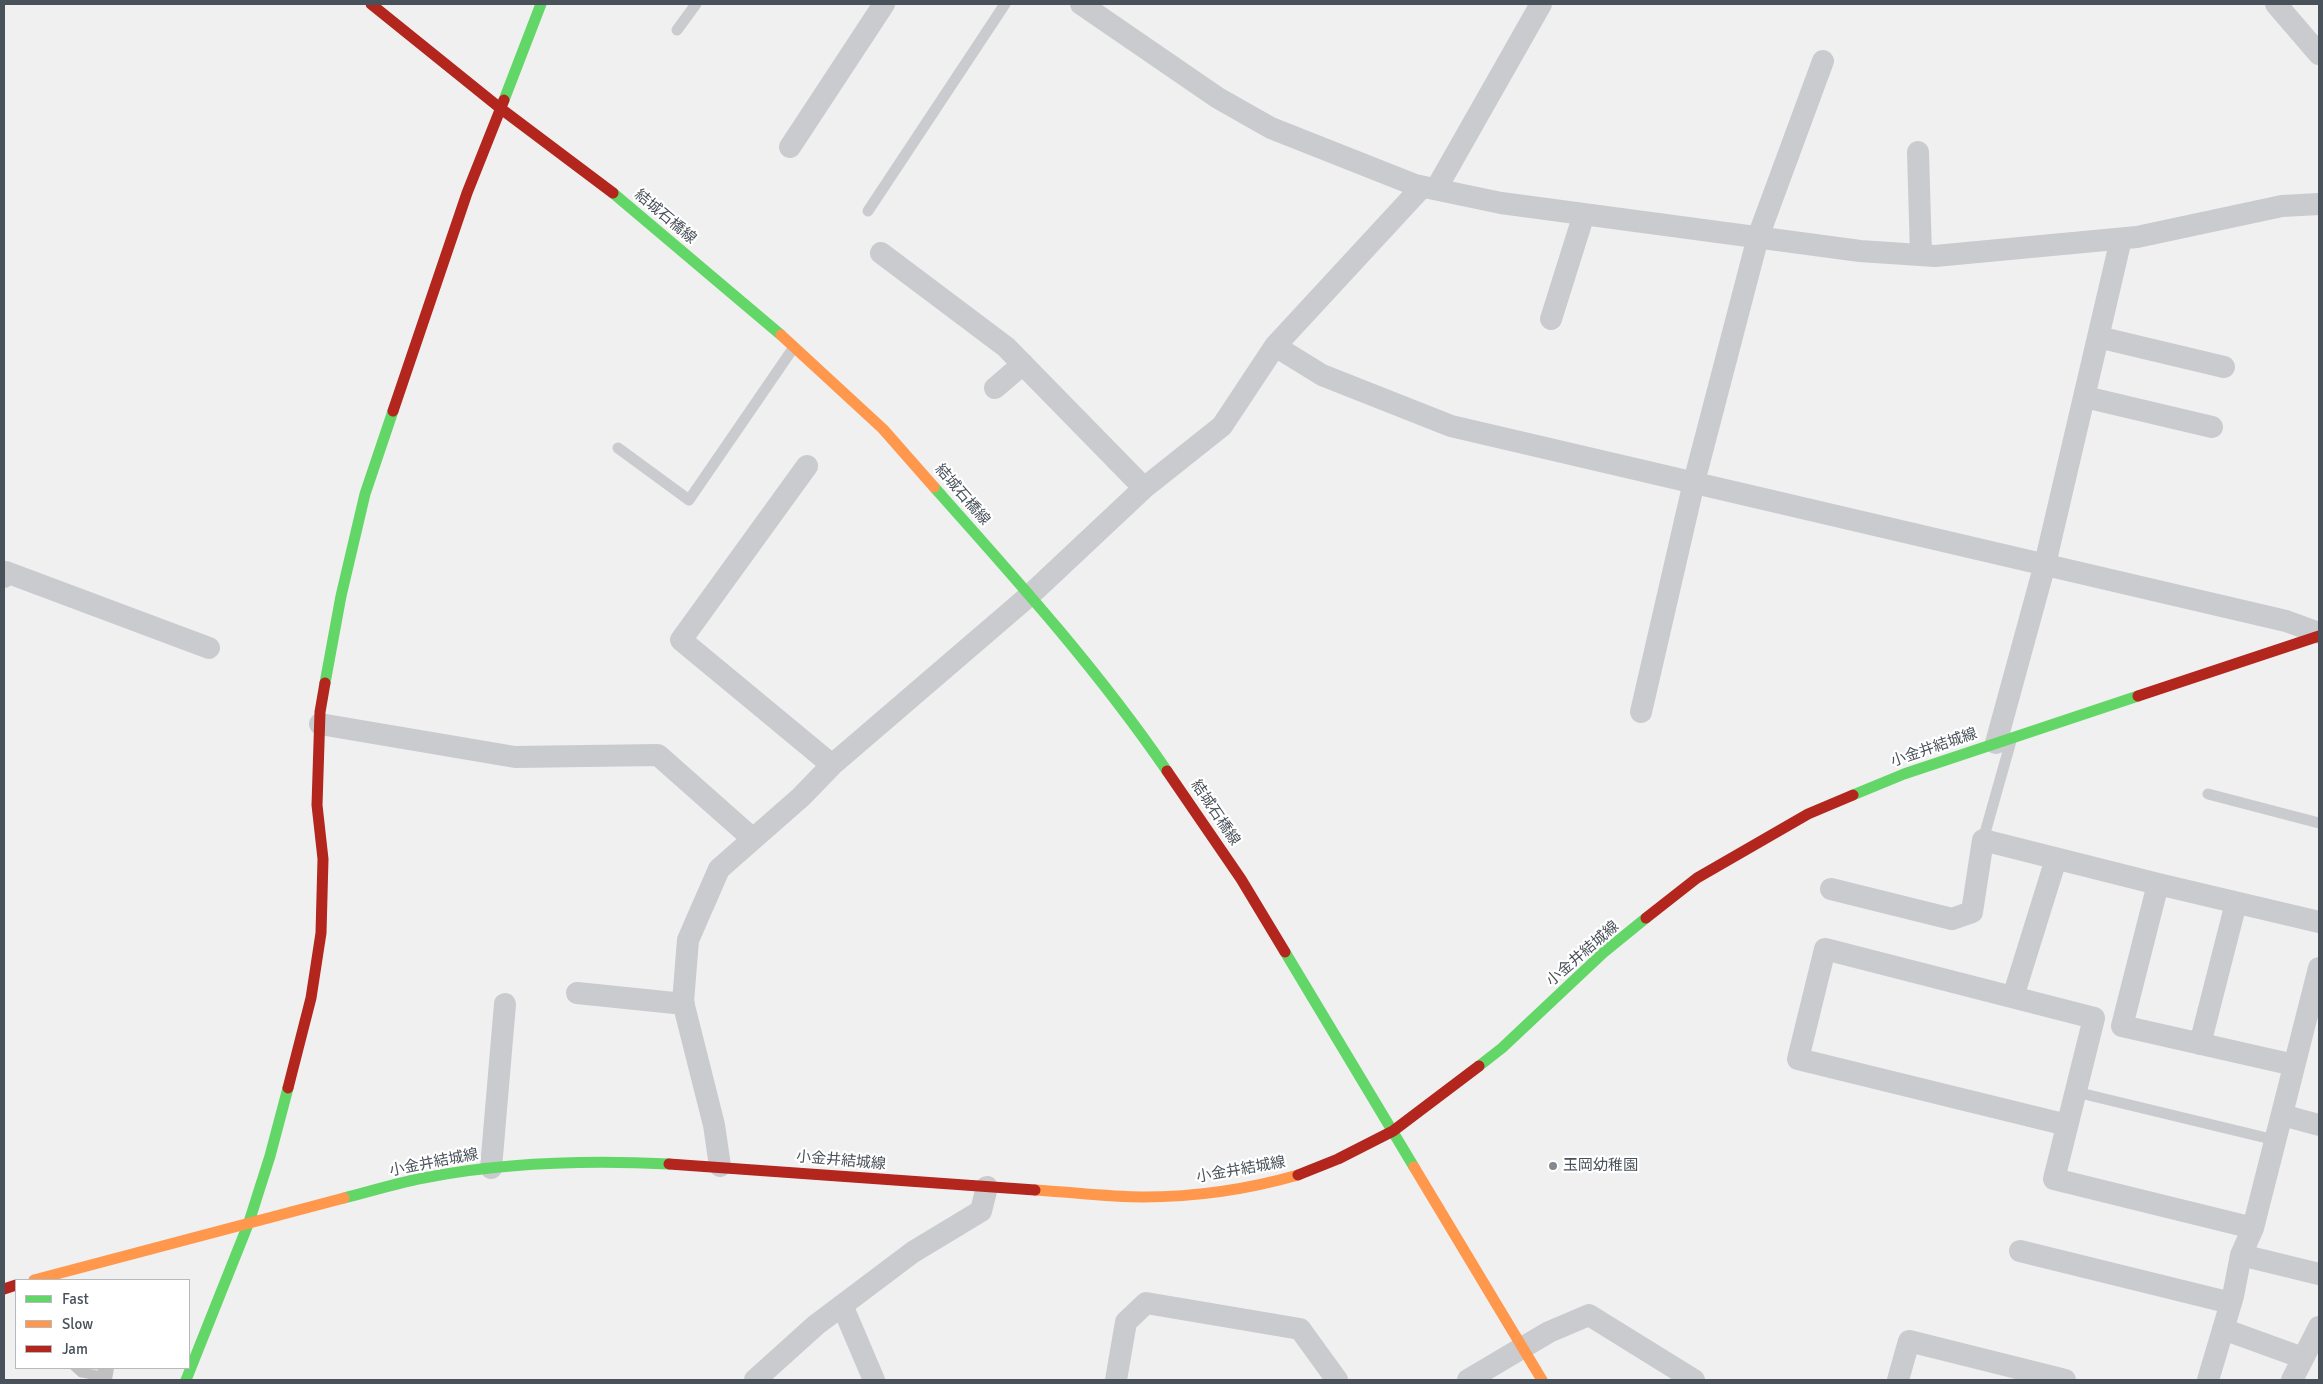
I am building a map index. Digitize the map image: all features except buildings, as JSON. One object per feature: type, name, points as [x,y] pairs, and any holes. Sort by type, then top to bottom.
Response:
[{"type":"main road","name":"結城石橋線","points":[[371,4],[500,108],[615,194],[794,347],[883,429],[1030,595],[1128,714],[1180,786],[1241,879],[1542,1380]]},
{"type":"main road","points":[[186,1380],[249,1222],[270,1156],[311,998],[321,933],[323,859],[317,805],[320,724],[341,596],[365,494],[467,193],[541,4]]},
{"type":"main road","name":"小金井結城線","points":[[38,1279],[249,1222],[428,1177],[491,1168],[548,1163],[613,1161],[720,1166],[987,1187],[1143,1196],[1214,1192],[1262,1184],[1297,1175],[1338,1160],[1393,1131],[1446,1093],[1502,1048],[1604,953],[1697,878],[1808,814],[1904,774],[2319,635]]},
{"type":"street","points":[[790,147],[884,4]]},
{"type":"street","points":[[1081,4],[1218,98],[1271,128],[1429,188],[1501,203],[1860,251],[1935,256],[2137,237],[2282,206],[2319,204]]},
{"type":"street","points":[[720,1166],[714,1126],[684,1004],[688,940],[719,869],[801,797],[832,765],[1030,595],[1144,488],[1222,426],[1275,346],[1429,188],[1541,4]]},
{"type":"street","points":[[2276,4],[2319,54]]},
{"type":"street","points":[[1641,712],[1694,482],[1758,237],[1823,61]]},
{"type":"street","points":[[1918,152],[1922,255]]},
{"type":"street","points":[[1551,319],[1584,214]]},
{"type":"street","points":[[2004,740],[2120,239]]},
{"type":"street","points":[[881,252],[1006,347],[1144,488]]},
{"type":"street","points":[[2098,337],[2224,367]]},
{"type":"street","points":[[1275,346],[1322,375],[1451,426],[2286,621],[2319,635]]},
{"type":"street","points":[[995,388],[1023,364]]},
{"type":"street","points":[[2084,396],[2212,426]]},
{"type":"street","points":[[807,466],[681,640],[832,765]]},
{"type":"street","points":[[4,577],[6,572],[209,648]]},
{"type":"street","points":[[320,724],[515,756],[658,755],[753,839]]},
{"type":"street","points":[[1831,889],[1952,920],[1972,912],[1983,840],[2319,922]]},
{"type":"street","points":[[2013,997],[2056,859]]},
{"type":"street","points":[[2158,884],[2122,1026],[2294,1065]]},
{"type":"street","points":[[2200,1044],[2236,903]]},
{"type":"street","points":[[2067,1124],[1798,1059],[1825,949],[2094,1018],[2054,1179],[2253,1228]]},
{"type":"street","points":[[2208,1380],[2231,1303],[2241,1255],[2253,1228],[2294,1065],[2314,1012],[2319,968]]},
{"type":"street","points":[[577,993],[684,1004]]},
{"type":"street","points":[[491,1168],[505,1004]]},
{"type":"street","points":[[2282,1116],[2319,1125]]},
{"type":"street","points":[[755,1380],[816,1325],[913,1252],[981,1211],[987,1187]]},
{"type":"street","points":[[2020,1251],[2231,1303]]},
{"type":"street","points":[[2241,1255],[2319,1274]]},
{"type":"street","points":[[1116,1380],[1126,1322],[1146,1303],[1300,1329],[1338,1380]]},
{"type":"street","points":[[842,1306],[874,1380]]},
{"type":"street","points":[[1468,1380],[1549,1332],[1589,1315],[1694,1380]]},
{"type":"street","points":[[2292,1380],[2319,1327]]},
{"type":"street","points":[[2223,1329],[2303,1358]]},
{"type":"street","points":[[1898,1380],[1909,1341],[2066,1380]]},
{"type":"lane","points":[[676,30],[696,4]]},
{"type":"lane","points":[[868,211],[1005,4]]},
{"type":"lane","points":[[618,448],[689,500],[794,347]]},
{"type":"lane","points":[[1983,840],[2004,740]]},
{"type":"lane","points":[[2208,794],[2319,823]]},
{"type":"lane","points":[[2076,1092],[2275,1140]]},
{"type":"traffic: fast","points":[[504,100],[541,4]]},
{"type":"traffic: fast","points":[[613,193],[781,335]]},
{"type":"traffic: fast","points":[[325,683],[341,596],[365,494],[393,411]]},
{"type":"traffic: fast","points":[[934,487],[1085,661],[1167,771]]},
{"type":"traffic: fast","points":[[1853,795],[1904,774],[2138,696]]},
{"type":"traffic: fast","points":[[1479,1066],[1502,1048],[1603,953],[1646,918]]},
{"type":"traffic: fast","points":[[1285,952],[1414,1167]]},
{"type":"traffic: fast","points":[[186,1380],[249,1222],[270,1156],[288,1088]]},
{"type":"traffic: fast","points":[[344,1198],[418,1179],[489,1168],[579,1162],[669,1164]]},
{"type":"traffic: slow","points":[[781,335],[883,429],[934,487]]},
{"type":"traffic: slow","points":[[1414,1167],[1542,1380]]},
{"type":"traffic: slow","points":[[1035,1190],[1130,1197],[1182,1196],[1241,1188],[1298,1175]]},
{"type":"traffic: slow","points":[[38,1279],[344,1198]]},
{"type":"traffic: jam","points":[[371,4],[500,108],[613,193]]},
{"type":"traffic: jam","points":[[393,411],[467,193],[504,100]]},
{"type":"traffic: jam","points":[[2138,696],[2319,636]]},
{"type":"traffic: jam","points":[[288,1088],[311,998],[321,933],[323,859],[317,805],[320,712],[325,683]]},
{"type":"traffic: jam","points":[[1167,771],[1241,879],[1285,952]]},
{"type":"traffic: jam","points":[[1646,918],[1697,878],[1808,814],[1853,795]]},
{"type":"traffic: jam","points":[[1298,1175],[1338,1159],[1393,1131],[1479,1066]]},
{"type":"traffic: jam","points":[[669,1164],[1035,1190]]},
{"type":"traffic: jam","points":[[4,1289],[15,1285]]},
{"type":"place","name":"玉岡幼稚園","points":[[1553,1166]]}]
